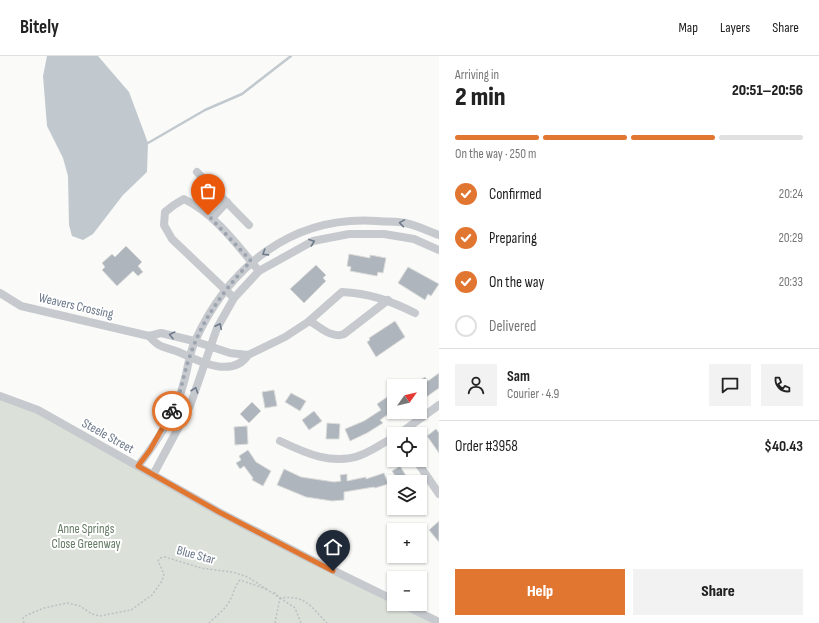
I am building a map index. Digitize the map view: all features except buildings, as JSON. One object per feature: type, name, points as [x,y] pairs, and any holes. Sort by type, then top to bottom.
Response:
[{"type":"street","points":[[197,172],[249,225]]},
{"type":"street","points":[[234,298],[172,239],[164,225],[165,212],[184,199],[193,204],[212,218],[259,271]]},
{"type":"street","points":[[212,218],[227,202]]},
{"type":"street","points":[[138,466],[150,450],[175,406],[184,382],[194,341],[225,289],[251,261],[308,229],[346,221],[362,220],[405,223],[439,235]]},
{"type":"street","points":[[346,221],[349,234]]},
{"type":"street","points":[[153,475],[190,406],[217,328],[234,298],[259,271],[313,241],[349,234],[384,234],[414,239],[439,250]]},
{"type":"street","name":"Weavers Crossing","points":[[0,294],[21,306],[149,336],[161,333],[194,341],[230,353],[248,355],[285,337],[310,321],[342,292],[358,293],[388,300]]},
{"type":"street","points":[[310,321],[331,334],[339,336],[344,334],[388,300],[415,313]]},
{"type":"street","name":"Weavers Crossing","points":[[149,336],[157,346],[205,363],[225,367],[235,366],[244,362],[248,355]]},
{"type":"street","name":"Steele Street","points":[[0,396],[38,410],[153,475],[306,558],[387,597]]},
{"type":"street","points":[[409,427],[439,405]]},
{"type":"street","points":[[280,441],[317,457],[339,458],[361,455],[387,441]]},
{"type":"street","points":[[421,467],[439,494]]},
{"type":"street","points":[[416,611],[439,622]]},
{"type":"path","name":"Blue Star","points":[[24,623],[23,618],[27,614],[56,605],[74,604],[100,616],[119,613],[137,607],[152,595],[162,581],[164,574],[158,561],[163,557],[201,568],[243,575],[270,590],[295,608],[301,623]]},
{"type":"path","points":[[209,623],[226,607],[240,580],[270,590]]},
{"type":"path","points":[[275,623],[280,598],[290,596],[302,600],[327,623]]},
{"type":"green space","name":"Anne Springs Close Greenway","points":[[0,396],[38,410],[219,512],[387,596],[387,611],[416,611],[439,623],[0,623]]},
{"type":"shaded area","points":[[47,56],[98,56],[129,92],[148,143],[147,172],[123,195],[93,234],[83,240],[72,236],[69,225],[68,176],[63,158],[47,126],[43,76]]},
{"type":"waterway","points":[[148,143],[205,110],[242,94],[291,56]]},
{"type":"way so far","points":[[172,411],[184,382],[194,341],[225,289],[251,261],[208,215]]},
{"type":"route","points":[[172,411],[150,450],[138,466],[219,512],[333,571]]}]
